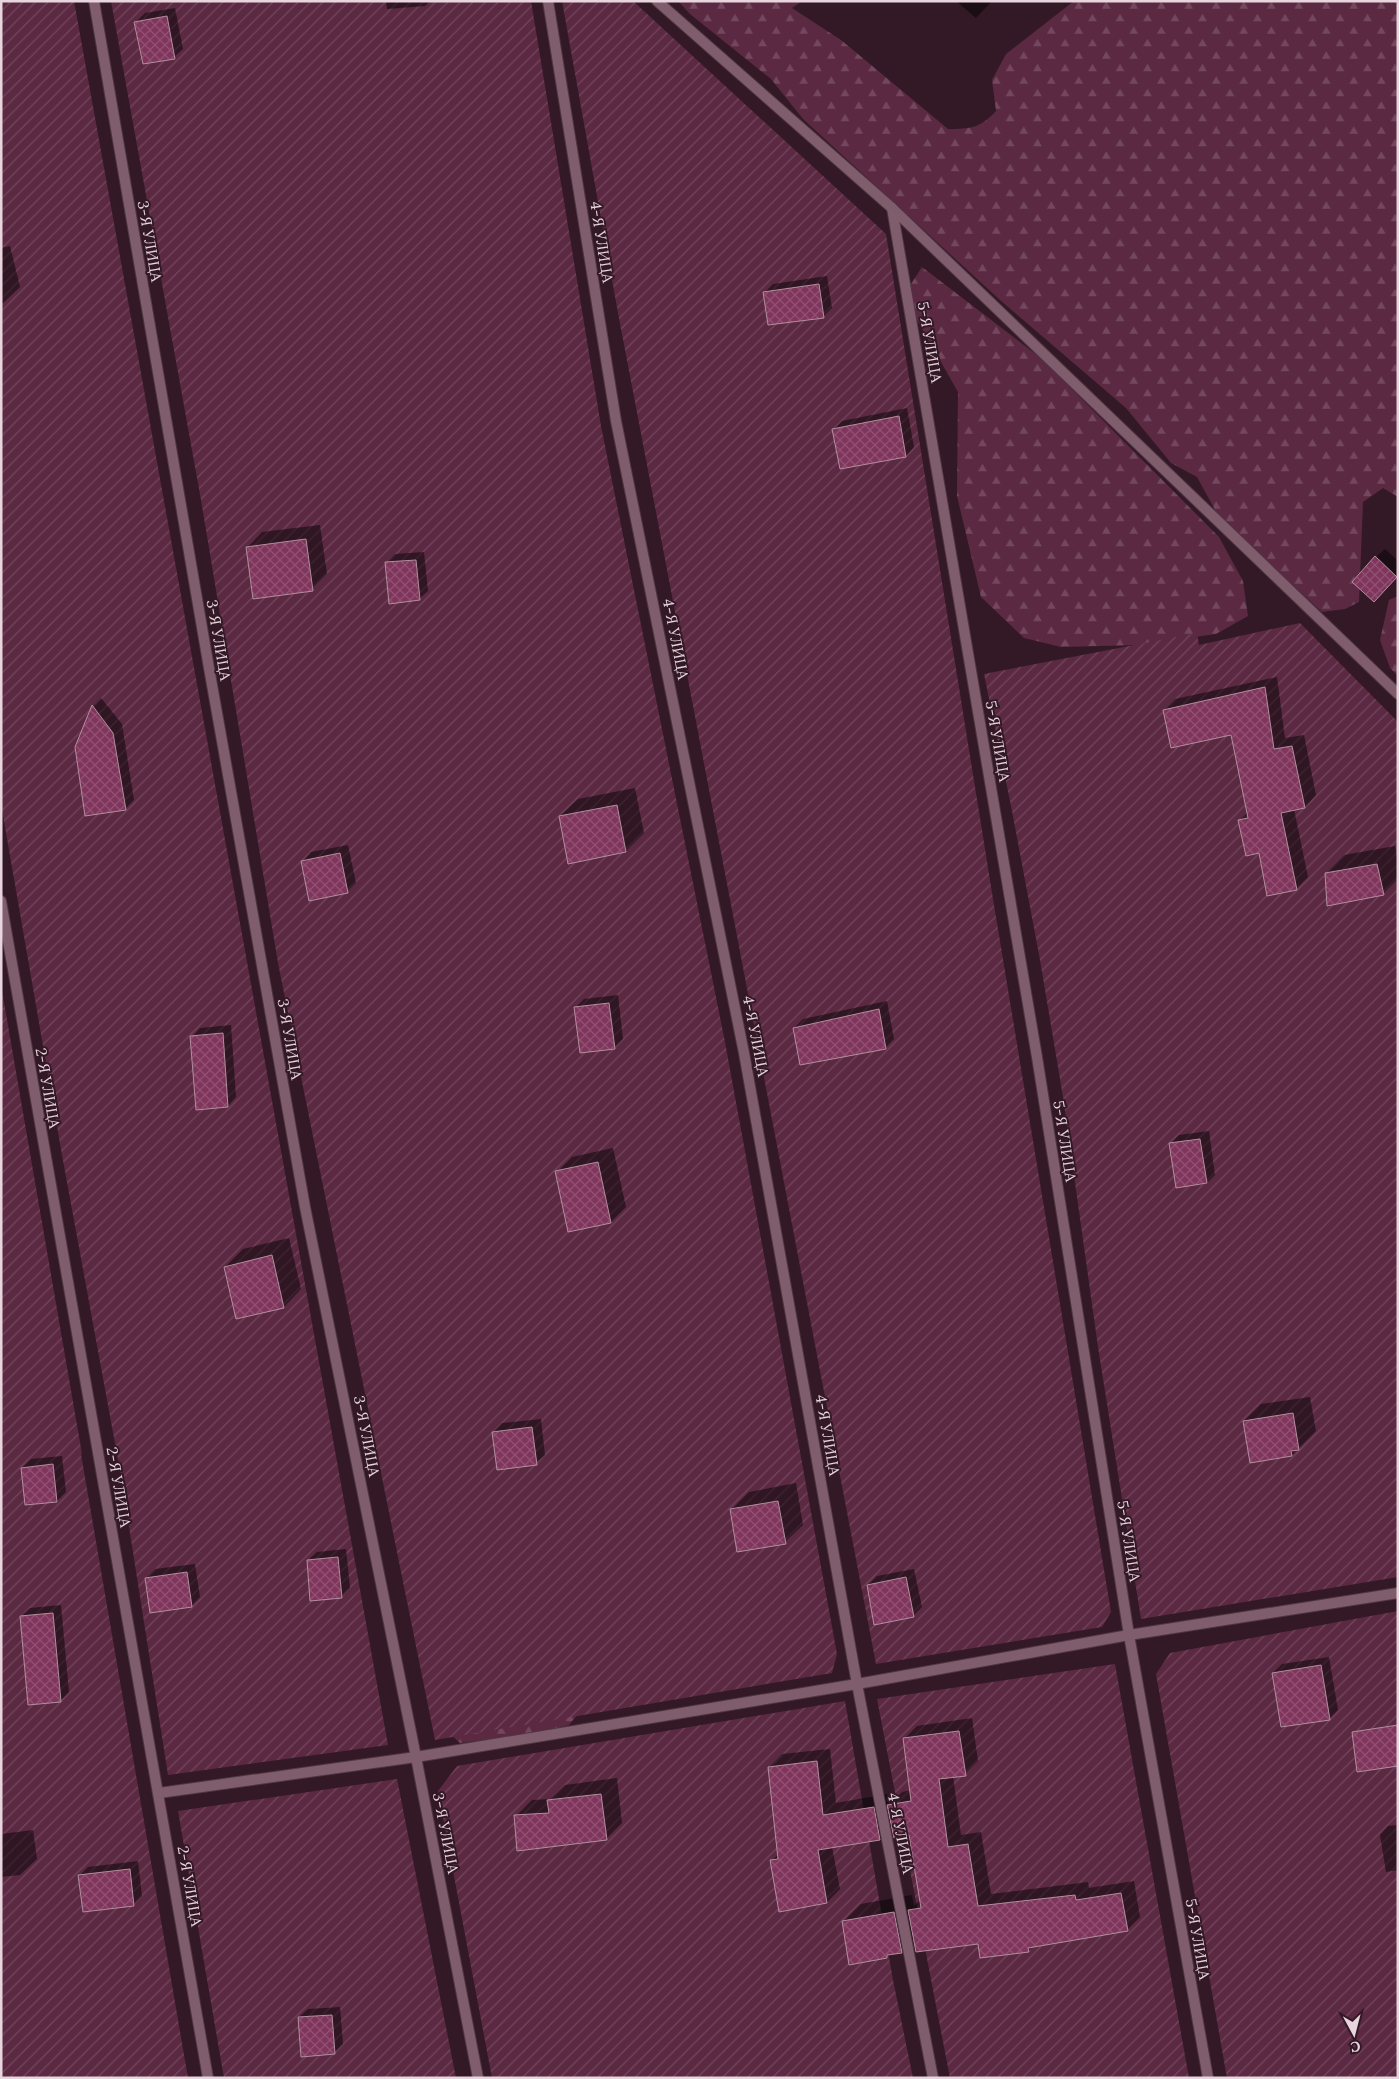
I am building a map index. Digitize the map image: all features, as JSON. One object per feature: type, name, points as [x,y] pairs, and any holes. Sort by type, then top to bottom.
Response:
[{"type":"lane","name":"3-Я УЛИЦА","points":[[94,1],[207,658],[305,1207],[416,1757],[478,2078]]},
{"type":"lane","name":"4-Я УЛИЦА","points":[[548,1],[616,421],[744,1053],[857,1684],[932,2078]]},
{"type":"lane","points":[[657,1],[892,208],[1398,694]]},
{"type":"lane","name":"5-Я УЛИЦА","points":[[892,208],[1037,1057],[1129,1635],[1208,2078]]},
{"type":"lane","name":"2-Я УЛИЦА","points":[[1,901],[208,2078]]},
{"type":"lane","points":[[159,1793],[416,1757],[857,1684],[1129,1635],[1398,1593]]},
{"type":"green space","points":[[1,1],[74,1],[388,1745],[168,1775],[121,1476],[62,1155],[1,804]]},
{"type":"green space","points":[[111,1],[531,1],[601,426],[725,1042],[837,1654],[832,1673],[435,1740],[278,963],[201,500]]},
{"type":"green space","points":[[562,1],[633,1],[886,234],[994,905],[1111,1612],[1102,1627],[876,1664],[618,313]]},
{"type":"green space","points":[[678,1],[802,1],[792,8],[841,40],[948,129],[963,129],[980,124],[996,111],[992,80],[1006,54],[1074,1],[1398,1],[1398,497],[1383,488],[1363,502],[1359,602],[1345,609],[1322,612],[1219,517],[1197,477],[1171,463],[1126,408],[1000,300],[803,119],[771,79],[690,14]]},
{"type":"green space","points":[[922,267],[1042,359],[1219,537],[1243,581],[1248,616],[1216,634],[1138,645],[1061,647],[1024,638],[981,597],[957,496],[958,392],[912,311],[911,284]]},
{"type":"green space","points":[[1398,596],[1398,676],[1390,668],[1380,640],[1389,600]]},
{"type":"green space","points":[[1300,623],[1398,722],[1398,1577],[1141,1619],[1098,1347],[1063,1097],[1040,960],[984,674],[1197,633],[1199,645]]},
{"type":"green space","points":[[1,985],[82,1454],[188,2078],[1,2078]]},
{"type":"green space","points":[[1398,1611],[1398,2078],[1227,2078],[1156,1674],[1170,1653]]},
{"type":"green space","points":[[1115,1664],[1189,2078],[950,2078],[877,1699]]},
{"type":"green space","points":[[845,1701],[893,1980],[913,2078],[492,2078],[438,1791],[457,1766]]},
{"type":"green space","points":[[578,1714],[569,1725],[541,1733],[460,1743],[448,1732]]},
{"type":"green space","points":[[397,1779],[456,2078],[224,2078],[178,1811]]},
{"type":"building","points":[[167,16],[175,59],[143,64],[134,22]]},
{"type":"building","points":[[819,284],[824,318],[768,325],[763,292]]},
{"type":"building","points":[[899,416],[906,457],[840,469],[832,429]]},
{"type":"building","points":[[306,539],[313,591],[253,599],[246,547]]},
{"type":"building","points":[[1375,556],[1397,577],[1374,602],[1352,582]]},
{"type":"building","points":[[416,560],[420,600],[389,604],[385,562]]},
{"type":"building","points":[[1265,687],[1274,749],[1292,746],[1305,808],[1281,813],[1297,890],[1267,896],[1259,853],[1246,856],[1238,820],[1248,818],[1231,735],[1171,748],[1163,710]]},
{"type":"building","points":[[92,705],[113,733],[126,810],[85,816],[75,747]]},
{"type":"building","points":[[617,805],[626,852],[568,864],[559,816]]},
{"type":"building","points":[[340,853],[348,893],[309,901],[301,861]]},
{"type":"building","points":[[1377,864],[1384,895],[1327,906],[1325,873]]},
{"type":"building","points":[[609,1003],[615,1049],[580,1053],[574,1007]]},
{"type":"building","points":[[879,1009],[886,1049],[800,1065],[793,1028]]},
{"type":"building","points":[[223,1033],[228,1107],[196,1110],[190,1036]]},
{"type":"building","points":[[1200,1139],[1207,1183],[1176,1188],[1169,1143]]},
{"type":"building","points":[[598,1162],[611,1223],[568,1232],[555,1171]]},
{"type":"building","points":[[272,1255],[284,1308],[236,1319],[224,1267]]},
{"type":"building","points":[[1293,1413],[1299,1450],[1291,1451],[1292,1456],[1250,1463],[1243,1421]]},
{"type":"building","points":[[532,1427],[537,1465],[497,1470],[492,1432]]},
{"type":"building","points":[[53,1464],[57,1502],[25,1505],[21,1468]]},
{"type":"building","points":[[778,1501],[786,1544],[737,1552],[730,1509]]},
{"type":"building","points":[[338,1557],[342,1598],[310,1601],[307,1560]]},
{"type":"building","points":[[187,1572],[192,1607],[150,1613],[145,1578]]},
{"type":"building","points":[[906,1577],[914,1617],[874,1625],[867,1585]]},
{"type":"building","points":[[53,1613],[61,1702],[28,1705],[20,1616]]},
{"type":"building","points":[[1321,1665],[1330,1720],[1281,1727],[1272,1673]]},
{"type":"building","points":[[1398,1725],[1398,1766],[1357,1772],[1352,1732]]},
{"type":"building","points":[[959,1731],[966,1776],[939,1779],[948,1847],[968,1844],[978,1906],[1075,1895],[1076,1900],[1121,1893],[1128,1931],[1028,1948],[1029,1952],[980,1958],[978,1944],[916,1952],[908,1910],[921,1908],[909,1835],[894,1838],[887,1805],[911,1801],[903,1738]]},
{"type":"building","points":[[817,1761],[823,1815],[874,1807],[880,1840],[818,1850],[827,1903],[779,1912],[770,1860],[778,1859],[768,1767]]},
{"type":"building","points":[[601,1794],[607,1840],[517,1851],[514,1815],[549,1813],[547,1800]]},
{"type":"building","points":[[130,1869],[134,1906],[83,1912],[78,1875]]},
{"type":"building","points":[[894,1912],[902,1953],[887,1955],[887,1958],[849,1965],[842,1921]]},
{"type":"building","points":[[332,2015],[335,2054],[301,2057],[298,2017]]}]
